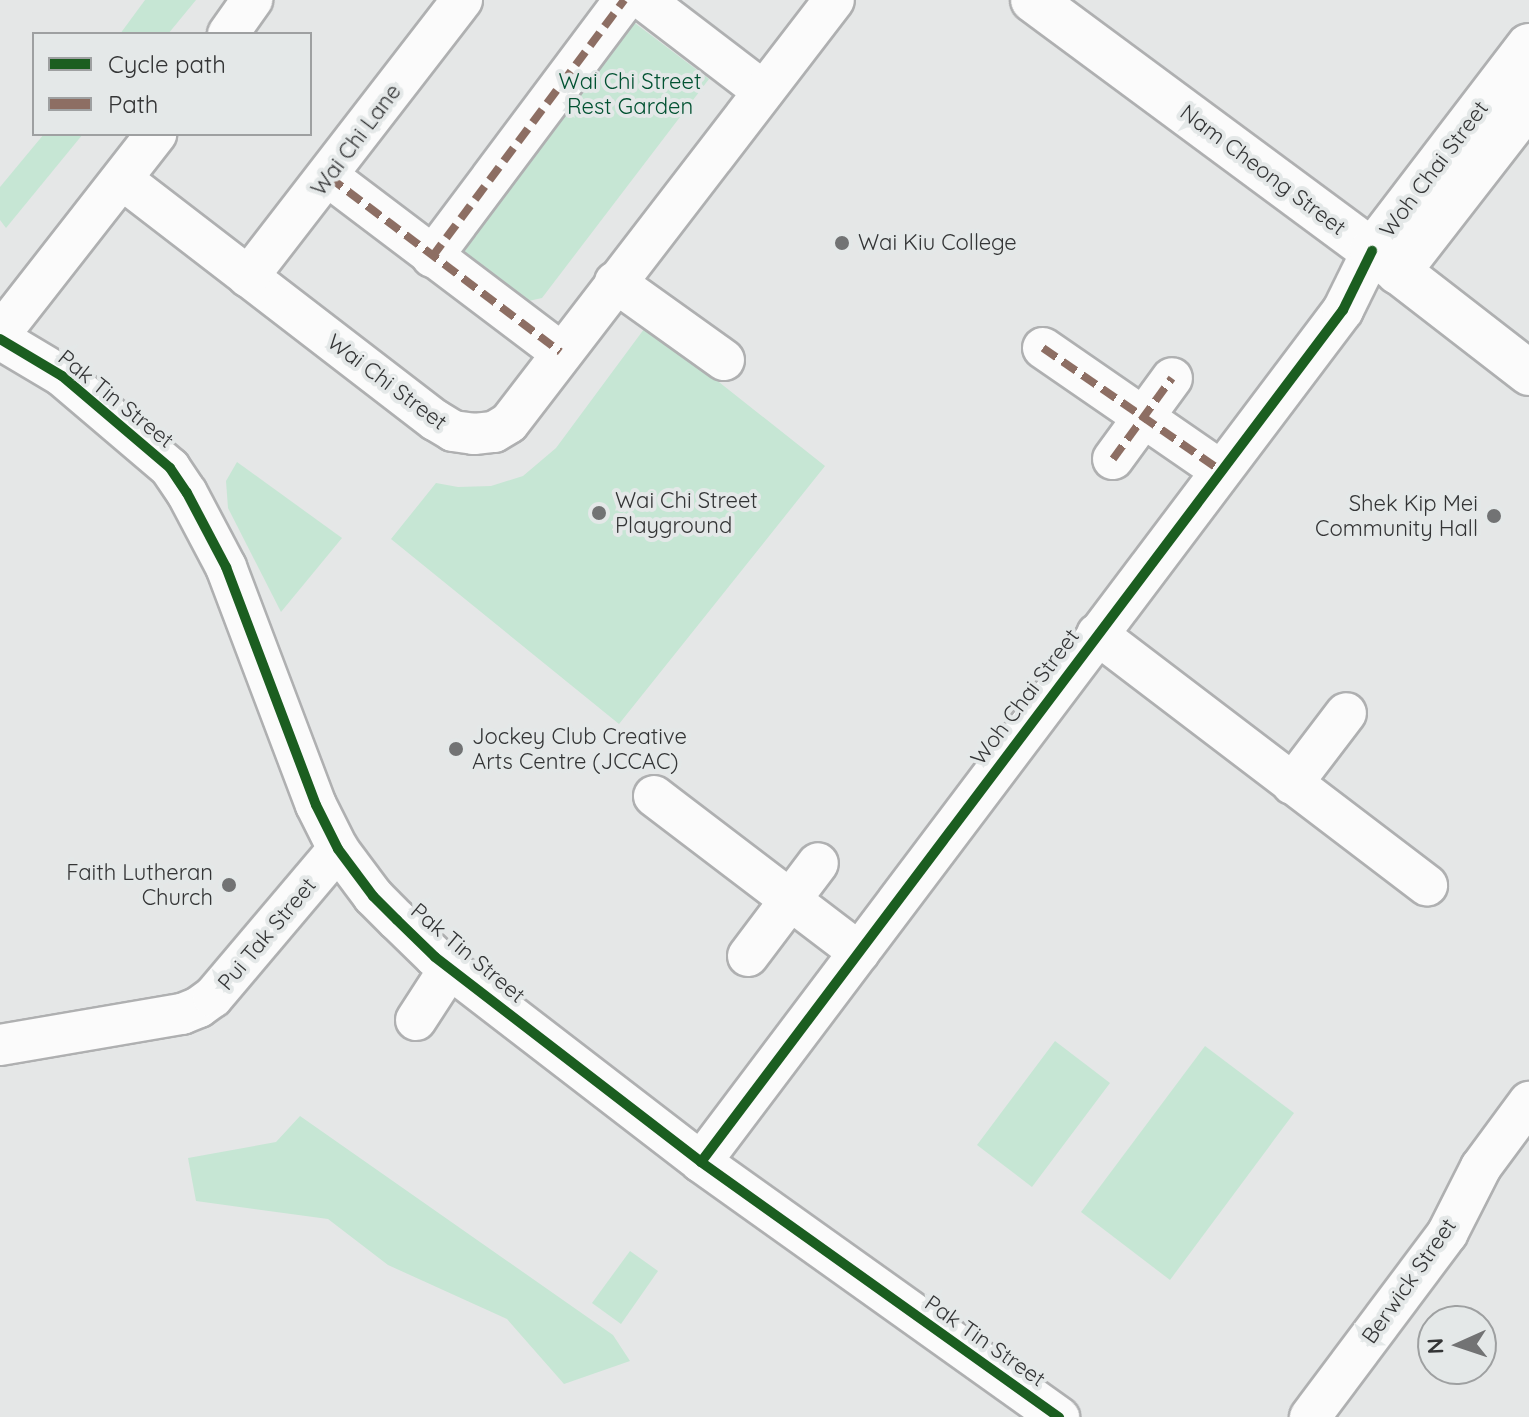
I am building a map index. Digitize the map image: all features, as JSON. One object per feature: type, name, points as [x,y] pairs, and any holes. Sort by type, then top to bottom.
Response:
[{"type":"main road","name":"Nam Cheong Street","points":[[1033,0],[1385,261],[1529,373]]},
{"type":"main road","name":"Woh Chai Street","points":[[1385,261],[1529,46]]},
{"type":"main road","name":"Woh Chai Street","points":[[1385,261],[1529,103]]},
{"type":"street","points":[[229,32],[252,0]]},
{"type":"street","name":"Wai Chi Lane","points":[[248,277],[329,177],[462,0]]},
{"type":"street","points":[[432,257],[624,0]]},
{"type":"street","points":[[644,0],[763,91]]},
{"type":"street","name":"Wai Chi Street","points":[[123,180],[453,431],[474,434],[494,432],[509,423],[560,352],[834,0]]},
{"type":"street","points":[[0,337],[155,136]]},
{"type":"street","points":[[329,177],[560,352]]},
{"type":"street","name":"Woh Chai Street","points":[[701,1162],[1350,300],[1385,261]]},
{"type":"street","points":[[615,282],[724,360]]},
{"type":"street","name":"Pak Tin Street","points":[[0,337],[62,376],[170,468],[187,493],[226,567],[316,805],[338,849],[373,896],[449,969],[1015,1405],[1059,1417]]},
{"type":"street","points":[[1043,348],[1221,471]]},
{"type":"street","points":[[1113,459],[1172,378]]},
{"type":"street","points":[[1097,634],[1427,885]]},
{"type":"street","points":[[1292,784],[1346,713]]},
{"type":"street","points":[[654,796],[859,952]]},
{"type":"street","name":"Pui Tak Street","points":[[0,1045],[182,1014],[199,1007],[213,997],[338,849]]},
{"type":"street","points":[[748,956],[818,863]]},
{"type":"street","points":[[416,1020],[449,969]]},
{"type":"street","name":"Berwick Street","points":[[1310,1417],[1447,1234],[1481,1167],[1529,1102]]},
{"type":"green space","points":[[145,0],[196,0],[170,32],[121,32]]},
{"type":"green space","name":"Wai Chi Street Rest Garden","points":[[623,14],[709,79],[542,298],[524,302],[450,246]]},
{"type":"green space","points":[[42,136],[81,136],[6,228],[0,220],[0,187]]},
{"type":"green space","name":"Wai Chi Street Playground","points":[[647,325],[825,466],[619,724],[391,539],[436,483],[458,487],[491,486],[523,476],[556,448]]},
{"type":"green space","points":[[237,462],[342,538],[281,612],[228,508],[226,481]]},
{"type":"green space","points":[[1055,1041],[1110,1083],[1032,1187],[977,1145]]},
{"type":"green space","points":[[1205,1046],[1294,1113],[1170,1280],[1081,1212]]},
{"type":"green space","points":[[300,1116],[613,1335],[630,1361],[564,1384],[507,1319],[388,1265],[328,1219],[196,1201],[188,1158],[276,1142]]},
{"type":"green space","points":[[630,1251],[658,1271],[621,1324],[592,1303]]},
{"type":"marked path","points":[[432,257],[624,0]]},
{"type":"marked path","points":[[329,177],[560,352]]},
{"type":"marked path","points":[[1043,348],[1221,471]]},
{"type":"marked path","points":[[1113,459],[1172,378]]},
{"type":"cycle path","points":[[701,1162],[1343,310],[1372,251]]},
{"type":"cycle path","points":[[0,339],[62,376],[170,468],[187,493],[226,567],[316,805],[338,849],[373,896],[435,957],[701,1162],[1059,1417]]},
{"type":"place","name":"Wai Kiu College","points":[[842,243]]},
{"type":"place","name":"Wai Chi Street Playground","points":[[599,513]]},
{"type":"place","name":"Shek Kip Mei Community Hall","points":[[1494,516]]},
{"type":"place","name":"Jockey Club Creative Arts Centre (JCCAC)","points":[[456,749]]},
{"type":"place","name":"Faith Lutheran Church","points":[[229,885]]}]
